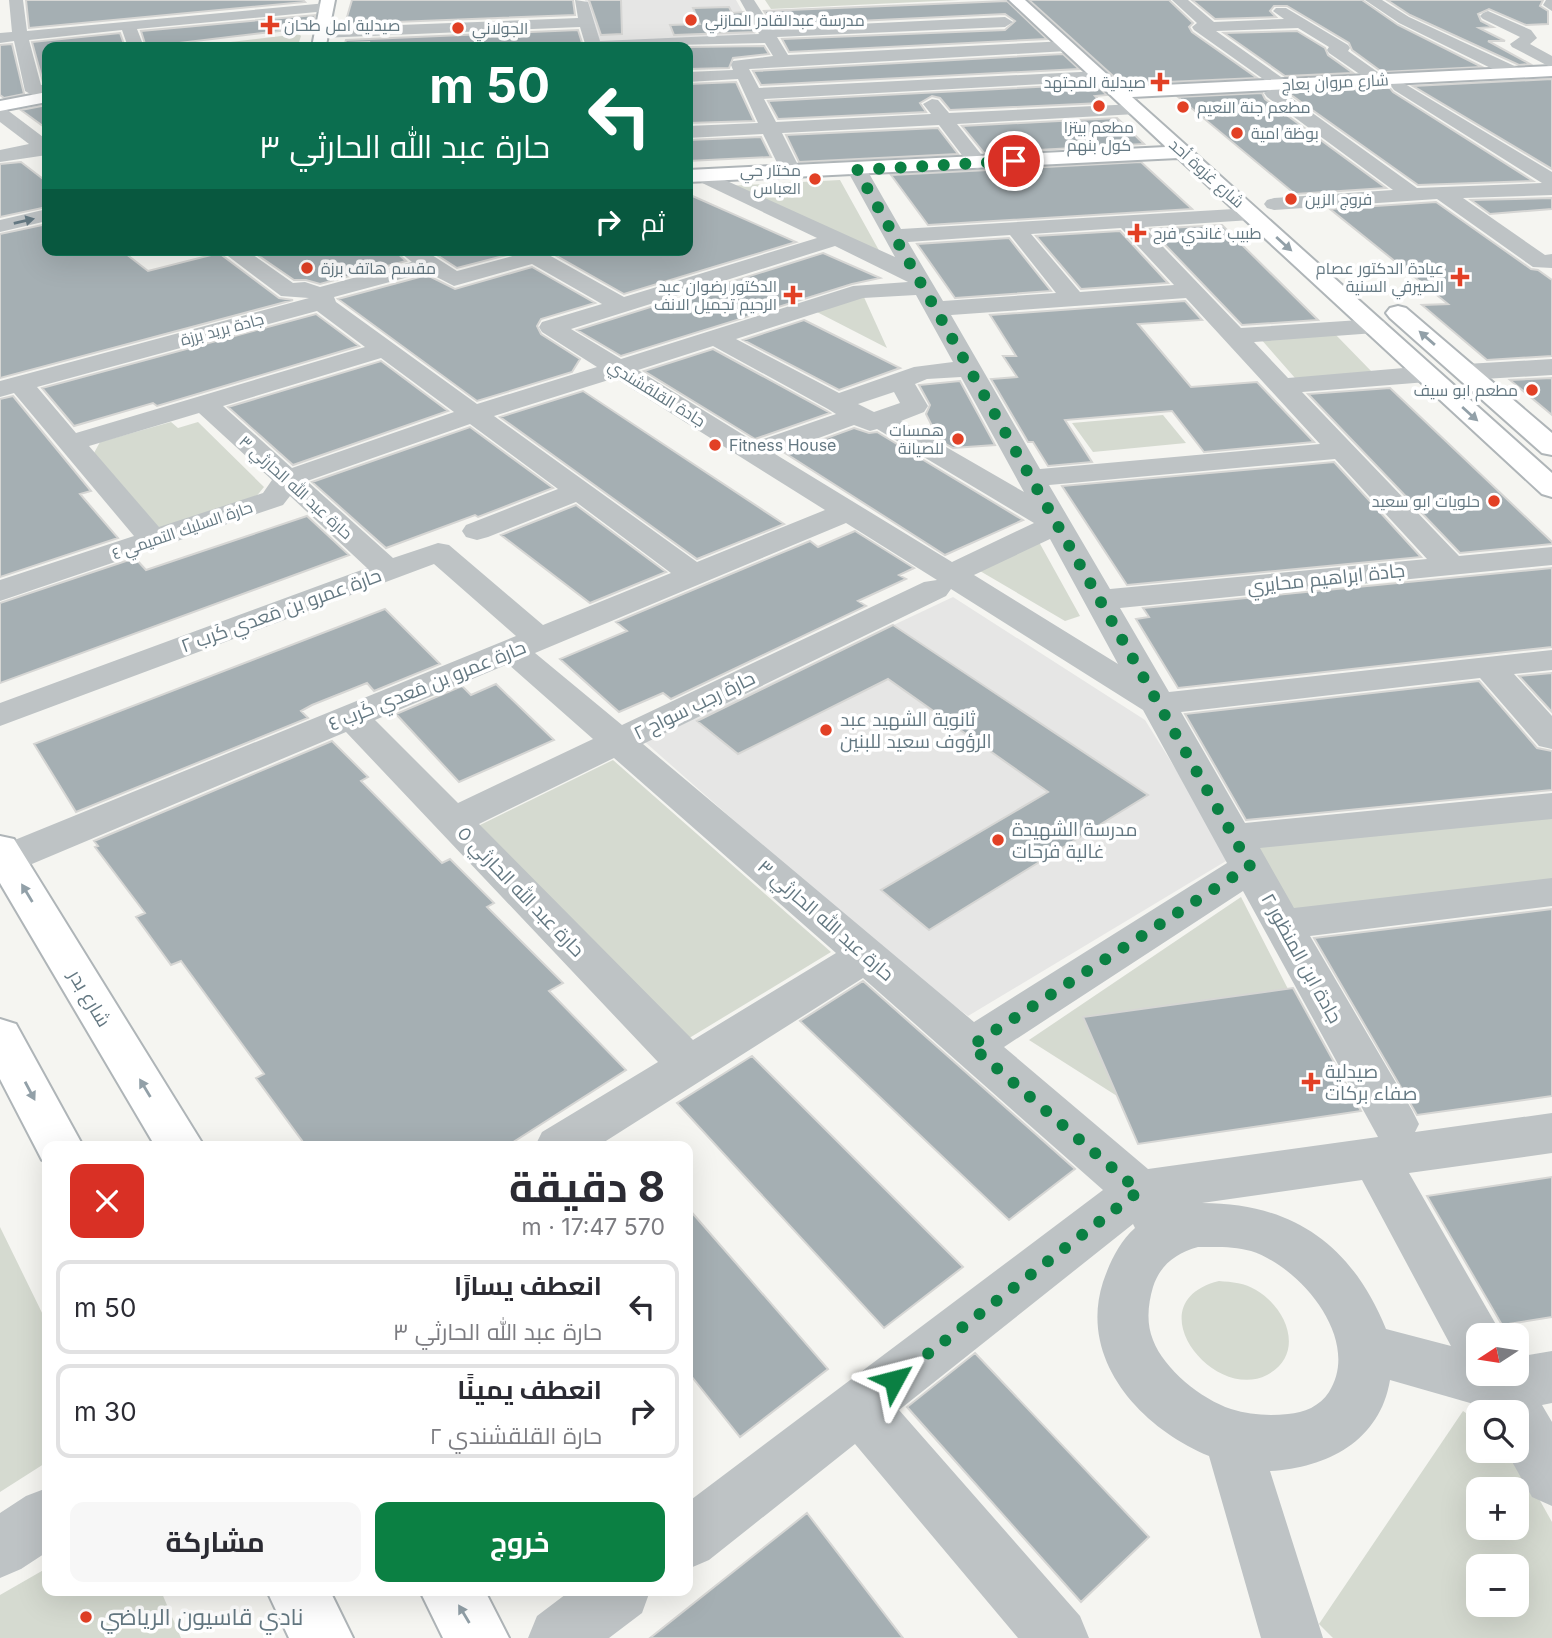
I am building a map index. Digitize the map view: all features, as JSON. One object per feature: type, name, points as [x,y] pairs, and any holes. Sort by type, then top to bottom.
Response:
[{"type":"main road","name":"شارع غزوة أحد","points":[[1016,0],[1040,10],[1135,98],[1183,152],[1552,488]]},
{"type":"main road","points":[[319,42],[330,6]]},
{"type":"main road","name":"شارع غزوة أحد","points":[[1040,10],[1067,46],[1100,76],[1212,150]]},
{"type":"main road","name":"شارع مروان بعاج","points":[[1135,98],[1380,80],[1515,73],[1551,75]]},
{"type":"main road","name":"شارع مروان بعاج","points":[[1277,88],[1400,86],[1551,75]]},
{"type":"main road","points":[[0,106],[42,93]]},
{"type":"main road","points":[[693,177],[1183,152]]},
{"type":"main road","name":"شارع غزوة أحد","points":[[1253,186],[1294,222]]},
{"type":"main road","points":[[1385,301],[1552,447]]},
{"type":"main road","name":"شارع بدر","points":[[3,854],[177,1141]]},
{"type":"main road","points":[[0,1036],[57,1141]]},
{"type":"main road","points":[[300,1596],[322,1638]]},
{"type":"main road","points":[[453,1596],[478,1638]]},
{"type":"street","points":[[16,0],[20,36],[42,91]]},
{"type":"street","points":[[581,0],[592,42]]},
{"type":"street","points":[[747,0],[783,60]]},
{"type":"street","points":[[1179,0],[1210,26]]},
{"type":"street","points":[[1265,0],[1342,48],[1335,50],[1380,80]]},
{"type":"street","points":[[1372,0],[1404,20],[1515,73]]},
{"type":"street","points":[[0,38],[330,6]]},
{"type":"street","points":[[657,42],[768,35],[1040,10]]},
{"type":"street","points":[[1488,16],[1530,38]]},
{"type":"street","points":[[328,42],[465,27],[587,22]]},
{"type":"street","points":[[1303,23],[1200,27],[1413,195]]},
{"type":"street","points":[[128,26],[134,42]]},
{"type":"street","points":[[465,27],[465,42]]},
{"type":"street","points":[[1450,42],[1530,38]]},
{"type":"street","points":[[1530,38],[1518,44],[1551,75]]},
{"type":"street","points":[[693,76],[783,60],[1067,46]]},
{"type":"street","points":[[893,54],[978,163]]},
{"type":"street","points":[[742,69],[792,173]]},
{"type":"street","points":[[754,94],[1100,76]]},
{"type":"street","points":[[1400,86],[1550,180]]},
{"type":"street","points":[[872,88],[896,121]]},
{"type":"street","points":[[0,97],[42,93]]},
{"type":"street","points":[[693,132],[943,119],[1135,98]]},
{"type":"street","points":[[0,113],[42,145]]},
{"type":"street","points":[[0,156],[42,149]]},
{"type":"street","name":"جادة ابن المنظور ٢","points":[[857,170],[1282,924],[1385,1141],[1478,1323]]},
{"type":"street","points":[[693,177],[835,239],[926,291]]},
{"type":"street","points":[[1274,204],[1443,194],[1550,180]]},
{"type":"street","points":[[1443,194],[1541,262],[1552,261]]},
{"type":"street","points":[[895,236],[1251,214]]},
{"type":"street","points":[[0,226],[42,216]]},
{"type":"street","points":[[1127,222],[1451,566]]},
{"type":"street","points":[[1016,229],[1074,300]]},
{"type":"street","name":"جادة القلقشندي","points":[[835,239],[551,327],[848,511],[942,582],[1159,704]]},
{"type":"street","points":[[239,256],[289,291],[305,289],[319,298],[384,349],[694,575]]},
{"type":"street","points":[[417,256],[454,279],[522,256]]},
{"type":"street","points":[[532,256],[621,305]]},
{"type":"street","name":"جادة بريد برزة","points":[[10,386],[430,264]]},
{"type":"street","name":"حارة السليك التميمي ٤","points":[[0,592],[273,499],[287,479],[474,414],[861,291],[926,291],[1074,300],[1192,291]]},
{"type":"street","points":[[1235,336],[1375,326]]},
{"type":"street","points":[[714,337],[954,463],[1057,524]]},
{"type":"street","points":[[71,443],[384,349]]},
{"type":"street","points":[[1466,372],[1552,366]]},
{"type":"street","points":[[858,412],[900,381],[923,372],[969,369]]},
{"type":"street","points":[[1282,386],[1427,374]]},
{"type":"street","points":[[753,452],[858,412],[915,406],[900,381]]},
{"type":"street","points":[[10,386],[71,443],[154,540]]},
{"type":"street","name":"حارة عبد الله الحارثي ٣","points":[[204,403],[388,570]]},
{"type":"street","points":[[954,463],[1025,467],[1342,450]]},
{"type":"street","points":[[477,531],[579,491]]},
{"type":"street","name":"حارة عمرو بن مَعدي كَرب ٤","points":[[3,854],[351,716],[848,511]]},
{"type":"street","name":"حارة رجب سواح ٢","points":[[453,821],[1057,524]]},
{"type":"street","name":"حارة عمرو بن مَعدي كَرب ٢","points":[[0,715],[438,551],[525,644]]},
{"type":"street","name":"جادة ابراهيم محايري","points":[[1100,600],[1552,556]]},
{"type":"street","name":"حارة عبد الله الحارثي ٣","points":[[525,644],[618,741],[1139,1191],[1167,1234]]},
{"type":"street","points":[[1159,704],[1552,660]]},
{"type":"street","points":[[1489,667],[1552,738]]},
{"type":"street","name":"حارة عبد الله الحارثي ٥","points":[[351,716],[690,1066]]},
{"type":"street","points":[[971,1046],[1242,852],[1552,806]]},
{"type":"street","points":[[1282,924],[1552,892]]},
{"type":"street","points":[[567,1141],[866,956]]},
{"type":"street","points":[[693,1535],[1139,1191],[1385,1141],[1552,1133]]},
{"type":"street","points":[[1198,1225],[1234,1225],[1270,1235],[1305,1254],[1334,1281],[1355,1313],[1365,1348],[1363,1384],[1346,1416],[1316,1437],[1276,1445],[1232,1440],[1190,1421],[1156,1392],[1132,1356],[1121,1318],[1125,1284],[1141,1255],[1167,1234],[1198,1225]]},
{"type":"street","points":[[1365,1348],[1466,1374]]},
{"type":"street","name":"جادة ابن المنظور ٢","points":[[1510,1386],[1552,1477]]},
{"type":"street","points":[[860,1407],[1058,1638]]},
{"type":"street","points":[[1232,1440],[1292,1638]]},
{"type":"street","points":[[0,1548],[42,1520]]},
{"type":"street","points":[[559,1638],[614,1596]]},
{"type":"shaded area","points":[[585,0],[736,0],[756,35],[597,42]]},
{"type":"shaded area","points":[[765,0],[960,0],[771,9]]},
{"type":"shaded area","points":[[299,34],[301,36],[299,42],[231,42]]},
{"type":"shaded area","points":[[840,180],[881,254],[726,186]]},
{"type":"shaded area","points":[[863,295],[887,348],[815,311]]},
{"type":"shaded area","points":[[1335,334],[1373,373],[1295,378],[1260,338]]},
{"type":"shaded area","points":[[1163,415],[1186,443],[1093,452],[1072,423]]},
{"type":"shaded area","points":[[171,422],[178,428],[198,422],[264,487],[255,498],[160,529],[94,453],[100,442]]},
{"type":"shaded area","points":[[1039,542],[1080,616],[1065,621],[980,571]]},
{"type":"shaded area","name":"مدرسة الشهيدة غالية فرحات","points":[[953,597],[1145,720],[1231,858],[968,1016],[885,954],[645,742]]},
{"type":"shaded area","points":[[613,760],[831,952],[686,1040],[478,826]]},
{"type":"shaded area","points":[[1552,806],[1552,892],[1282,924],[1234,837]]},
{"type":"shaded area","points":[[1241,897],[1288,989],[1084,1017],[1117,1096],[1029,1040]]},
{"type":"shaded area","points":[[0,1227],[42,1313],[42,1465],[0,1492]]},
{"type":"shaded area","points":[[1219,1281],[1243,1284],[1256,1290],[1267,1298],[1283,1319],[1288,1331],[1286,1355],[1279,1366],[1267,1375],[1246,1380],[1225,1375],[1206,1363],[1191,1346],[1183,1327],[1183,1308],[1194,1292]]},
{"type":"shaded area","points":[[1463,1411],[1466,1413],[1466,1463],[1519,1463],[1527,1477],[1466,1477],[1466,1540],[1529,1540],[1529,1481],[1552,1522],[1552,1638],[1333,1638],[1319,1624]]},
{"type":"shaded area","name":"نادي قاسيون الرياضي","points":[[42,1571],[42,1596],[163,1596],[181,1638],[0,1638],[0,1595]]},
{"type":"building","points":[[26,0],[303,0],[305,2],[29,28]]},
{"type":"building","points":[[352,0],[573,0],[575,15],[345,24]]},
{"type":"building","points":[[589,0],[621,0],[622,34],[601,35]]},
{"type":"building","points":[[1029,0],[1169,0],[1193,23],[1189,27],[1192,32],[1257,78],[1122,84]]},
{"type":"building","points":[[1192,0],[1362,0],[1398,25],[1482,67],[1382,72],[1352,50],[1349,43],[1287,6],[1274,6],[1270,11],[1276,17],[1215,19]]},
{"type":"building","points":[[1387,0],[1543,0],[1540,6],[1548,11],[1548,24],[1526,25],[1489,9],[1478,14],[1481,21],[1493,27],[1479,28],[1505,41],[1488,41],[1530,64],[1519,65],[1410,15]]},
{"type":"building","points":[[1007,1],[1047,39],[789,52],[782,39],[1005,30],[1015,21],[1005,14],[773,25],[764,11]]},
{"type":"building","points":[[729,7],[732,13],[744,12],[755,32],[674,35],[670,25],[700,24],[693,8]]},
{"type":"building","points":[[315,15],[313,27],[188,42],[144,42],[141,31]]},
{"type":"building","points":[[578,30],[582,42],[345,42]]},
{"type":"building","points":[[1297,31],[1325,48],[1328,55],[1353,73],[1285,76],[1224,33]]},
{"type":"building","points":[[120,33],[123,42],[42,42],[42,78],[32,42]]},
{"type":"building","points":[[12,44],[24,94],[4,98],[0,95],[0,45]]},
{"type":"building","points":[[764,46],[769,54],[733,58],[729,68],[693,69],[693,47]]},
{"type":"building","points":[[1063,54],[1079,69],[761,85],[753,71]]},
{"type":"building","points":[[1552,79],[1552,169],[1413,86]]},
{"type":"building","points":[[736,82],[754,121],[693,123],[693,84]]},
{"type":"building","points":[[1095,84],[1107,95],[1095,96],[1102,103],[950,110],[940,98],[932,96],[920,103],[926,112],[778,119],[768,101]]},
{"type":"building","points":[[1389,87],[1533,181],[1418,185],[1287,92]]},
{"type":"building","points":[[1262,93],[1265,99],[1386,188],[1295,194],[1178,97]]},
{"type":"building","points":[[42,106],[42,125],[21,110]]},
{"type":"building","points":[[1117,118],[1144,144],[984,153],[962,126]]},
{"type":"building","points":[[938,128],[958,154],[799,162],[786,135]]},
{"type":"building","points":[[761,137],[771,157],[693,161],[693,140]]},
{"type":"building","points":[[21,162],[42,178],[42,208],[0,217],[0,164]]},
{"type":"building","points":[[1141,162],[1192,209],[928,225],[891,175]]},
{"type":"building","points":[[693,196],[796,242],[624,294],[557,256],[693,256]]},
{"type":"building","points":[[1552,198],[1552,209],[1490,214],[1471,200]]},
{"type":"building","points":[[1436,202],[1531,269],[1538,270],[1552,280],[1552,356],[1487,360],[1422,305],[1448,304],[1330,209]]},
{"type":"building","points":[[42,225],[42,256],[129,256],[148,271],[207,256],[223,256],[279,298],[293,300],[0,378],[0,234]]},
{"type":"building","points":[[1222,225],[1318,320],[1242,325],[1150,229]]},
{"type":"building","points":[[1120,231],[1168,283],[1081,289],[1036,236]]},
{"type":"building","points":[[1009,238],[1051,291],[955,298],[917,244]]},
{"type":"building","points":[[823,253],[880,278],[852,284],[621,356],[577,330]]},
{"type":"building","name":"مقسم هاتف برزة","points":[[259,256],[401,256],[406,261],[320,284],[294,280]]},
{"type":"building","points":[[438,256],[503,256],[457,268]]},
{"type":"building","points":[[532,267],[595,303],[541,319],[537,326],[541,334],[580,359],[572,372],[477,401],[338,299],[427,275],[455,289]]},
{"type":"building","points":[[1185,301],[1202,320],[1138,324],[1191,387],[1257,382],[1314,442],[1204,452],[1172,411],[1065,420],[1092,462],[1048,466],[1033,442],[1028,442],[991,379],[1017,377],[1003,356],[1016,356],[990,315]]},
{"type":"building","points":[[316,314],[359,346],[157,406],[153,403],[74,426],[42,388]]},
{"type":"building","points":[[804,320],[900,368],[839,390],[743,340]]},
{"type":"building","points":[[713,349],[830,413],[755,439],[644,371]]},
{"type":"building","points":[[381,361],[448,411],[293,465],[228,407]]},
{"type":"building","points":[[1552,378],[1552,415],[1510,380]]},
{"type":"building","points":[[960,381],[995,445],[953,448],[939,440],[926,414],[930,405],[919,385]]},
{"type":"building","points":[[1390,388],[1552,544],[1460,553],[1308,394]]},
{"type":"building","points":[[583,391],[784,524],[697,559],[500,417]]},
{"type":"building","points":[[13,396],[91,491],[80,494],[118,538],[0,577],[0,399]]},
{"type":"building","points":[[470,427],[553,488],[386,548],[312,482]]},
{"type":"building","points":[[854,428],[869,433],[877,432],[1023,520],[945,555],[785,453]]},
{"type":"building","points":[[1334,462],[1421,557],[1127,585],[1062,486]]},
{"type":"building","points":[[576,505],[666,572],[590,603],[501,535]]},
{"type":"building","points":[[307,516],[349,555],[0,683],[0,603],[135,558],[146,570]]},
{"type":"building","points":[[855,531],[914,568],[899,575],[906,579],[858,601],[866,606],[671,699],[663,693],[619,712],[560,659],[627,631],[616,622],[810,541],[818,547]]},
{"type":"building","points":[[1552,568],[1552,647],[1178,688],[1136,619],[1149,617],[1143,608]]},
{"type":"building","points":[[385,609],[440,664],[374,691],[367,683],[312,705],[301,711],[308,718],[76,812],[34,744]]},
{"type":"building","points":[[893,625],[1148,795],[929,930],[881,890],[1048,792],[888,679],[738,754],[697,721]]},
{"type":"building","points":[[1552,673],[1552,712],[1519,676]]},
{"type":"building","points":[[1479,681],[1537,748],[1552,751],[1552,790],[1246,820],[1185,714]]},
{"type":"building","points":[[496,684],[554,740],[459,782],[396,714],[462,686],[471,695]]},
{"type":"building","points":[[332,741],[368,777],[361,781],[442,863],[450,859],[494,903],[487,907],[563,983],[549,991],[626,1070],[515,1141],[302,1141],[256,1078],[264,1074],[181,961],[171,965],[136,917],[145,913],[95,847],[98,846],[94,841]]},
{"type":"building","points":[[1552,909],[1552,1096],[1417,1115],[1314,938]]},
{"type":"building","points":[[863,981],[1075,1169],[1009,1220],[800,1021]]},
{"type":"building","points":[[1293,988],[1361,1111],[1138,1144],[1083,1017]]},
{"type":"building","points":[[752,1056],[963,1267],[884,1328],[677,1103]]},
{"type":"building","points":[[1552,1177],[1552,1317],[1501,1323],[1427,1196]]},
{"type":"building","points":[[693,1214],[828,1369],[740,1437],[693,1378]]},
{"type":"building","points":[[975,1353],[1149,1537],[1081,1602],[907,1407]]},
{"type":"building","points":[[807,1513],[903,1638],[650,1638]]},
{"type":"place","name":"مدرسة عبدالقادر المازني","points":[[691,20]]},
{"type":"place","name":"صيدلية امل طحان","points":[[270,25]]},
{"type":"place","name":"الجولاني","points":[[458,28]]},
{"type":"place","name":"صيدلية المجتهد","points":[[1160,82]]},
{"type":"place","name":"مطعم بيتزا كول بنهم","points":[[1099,106]]},
{"type":"place","name":"مطعم جنة النعيم","points":[[1183,107]]},
{"type":"place","name":"بوظة امية","points":[[1237,133]]},
{"type":"place","name":"مختار حي العباس","points":[[815,179]]},
{"type":"place","name":"فروج الزين","points":[[1291,199]]},
{"type":"place","name":"طبيب غاندي فرح","points":[[1137,233]]},
{"type":"place","name":"مقسم هاتف برزة","points":[[307,268]]},
{"type":"place","name":"عيادة الدكتور عصام الصيرفي السنية","points":[[1460,277]]},
{"type":"place","name":"الدكتور رضوان عبد الرحيم تجميل الانف","points":[[793,295]]},
{"type":"place","name":"مطعم ابو سيف","points":[[1532,390]]},
{"type":"place","name":"همسات للصيانة","points":[[958,439]]},
{"type":"place","name":"Fitness House","points":[[715,445]]},
{"type":"place","name":"حلويات ابو سعيد","points":[[1494,501]]},
{"type":"place","name":"ثانوية الشهيد عبد الرؤوف سعيد للبنين","points":[[826,730]]},
{"type":"place","name":"مدرسة الشهيدة غالية فرحات","points":[[998,840]]},
{"type":"place","name":"صيدلية صفاء بركات","points":[[1311,1082]]},
{"type":"place","name":"نادي قاسيون الرياضي","points":[[86,1617]]},
{"type":"route","points":[[894,1380],[1139,1191],[971,1046],[1250,866],[857,170],[1014,161]]}]
